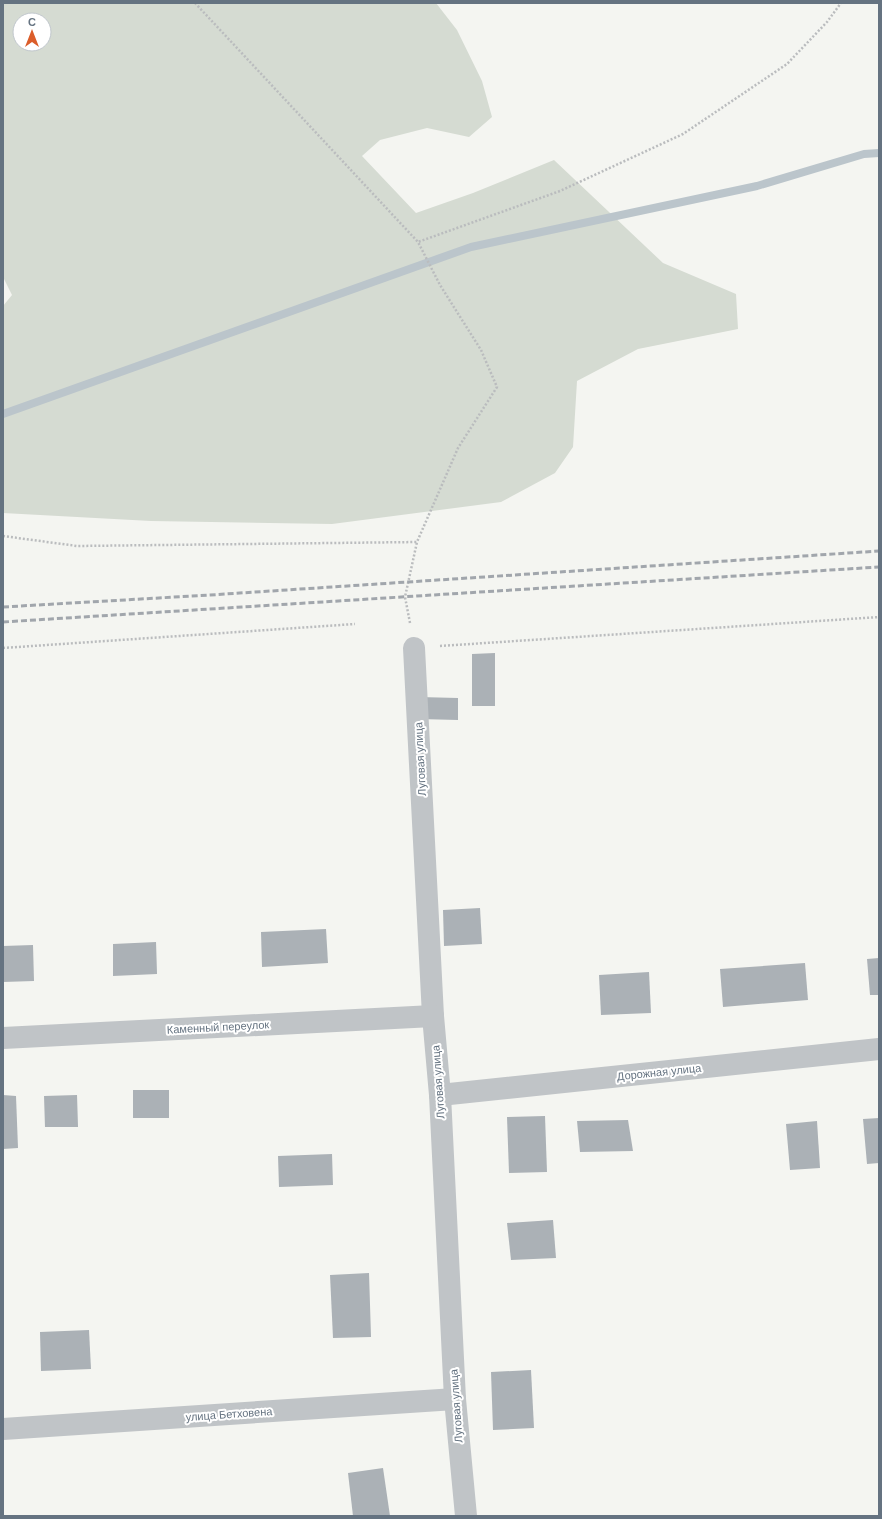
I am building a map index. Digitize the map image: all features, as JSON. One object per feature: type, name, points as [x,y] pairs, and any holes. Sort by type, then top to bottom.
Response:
[{"type":"street","name":"Луговая улица","points":[[414,648],[433,1016],[440,1095],[455,1400],[466,1516]]},
{"type":"street","name":"Каменный переулок","points":[[3,1038],[433,1016]]},
{"type":"street","name":"Дорожная улица","points":[[440,1095],[879,1049]]},
{"type":"street","name":"улица Бетховена","points":[[3,1429],[455,1400]]},
{"type":"path","points":[[195,3],[418,242],[440,285],[481,350],[497,387],[458,448],[417,542],[405,597],[414,648],[879,617]]},
{"type":"path","points":[[418,242],[560,191],[683,134],[787,64],[827,22],[841,3]]},
{"type":"path","points":[[3,536],[77,546],[417,542]]},
{"type":"path","points":[[3,648],[355,624]]},
{"type":"shaded area","points":[[3,3],[436,3],[457,30],[482,81],[492,117],[469,137],[427,128],[380,140],[362,156],[416,213],[473,193],[554,160],[663,263],[736,294],[738,329],[638,349],[577,381],[573,447],[555,473],[501,502],[332,524],[151,521],[3,513],[3,306],[12,295],[3,277]]},
{"type":"building","points":[[495,653],[495,706],[472,706],[472,654]]},
{"type":"building","points":[[419,697],[458,698],[458,720],[419,719]]},
{"type":"building","points":[[480,908],[482,944],[444,946],[443,910]]},
{"type":"building","points":[[326,929],[328,963],[262,967],[261,932]]},
{"type":"building","points":[[156,942],[157,974],[113,976],[113,944]]},
{"type":"building","points":[[33,945],[34,981],[3,982],[3,946]]},
{"type":"building","points":[[879,958],[879,995],[870,995],[867,959]]},
{"type":"building","points":[[805,963],[808,1000],[723,1007],[720,969]]},
{"type":"building","points":[[649,972],[651,1013],[601,1015],[599,975]]},
{"type":"building","points":[[133,1090],[169,1090],[169,1118],[133,1118]]},
{"type":"building","points":[[3,1095],[16,1096],[18,1148],[3,1149]]},
{"type":"building","points":[[77,1095],[78,1127],[45,1127],[44,1096]]},
{"type":"building","points":[[545,1116],[547,1172],[509,1173],[507,1117]]},
{"type":"building","points":[[879,1118],[879,1163],[867,1164],[863,1119]]},
{"type":"building","points":[[628,1120],[633,1151],[580,1152],[577,1121]]},
{"type":"building","points":[[817,1121],[820,1168],[790,1170],[786,1124]]},
{"type":"building","points":[[332,1154],[333,1185],[279,1187],[278,1156]]},
{"type":"building","points":[[553,1220],[556,1258],[511,1260],[507,1223]]},
{"type":"building","points":[[369,1273],[371,1337],[333,1338],[330,1275]]},
{"type":"building","points":[[89,1330],[91,1369],[41,1371],[40,1332]]},
{"type":"building","points":[[531,1370],[534,1428],[493,1430],[491,1372]]},
{"type":"building","points":[[383,1468],[390,1516],[353,1516],[348,1473]]},
{"type":"waterway","points":[[3,414],[471,247],[757,186],[864,154],[879,153]]},
{"type":"railway","points":[[3,607],[210,595],[879,551]]},
{"type":"railway","points":[[3,622],[879,567]]}]
